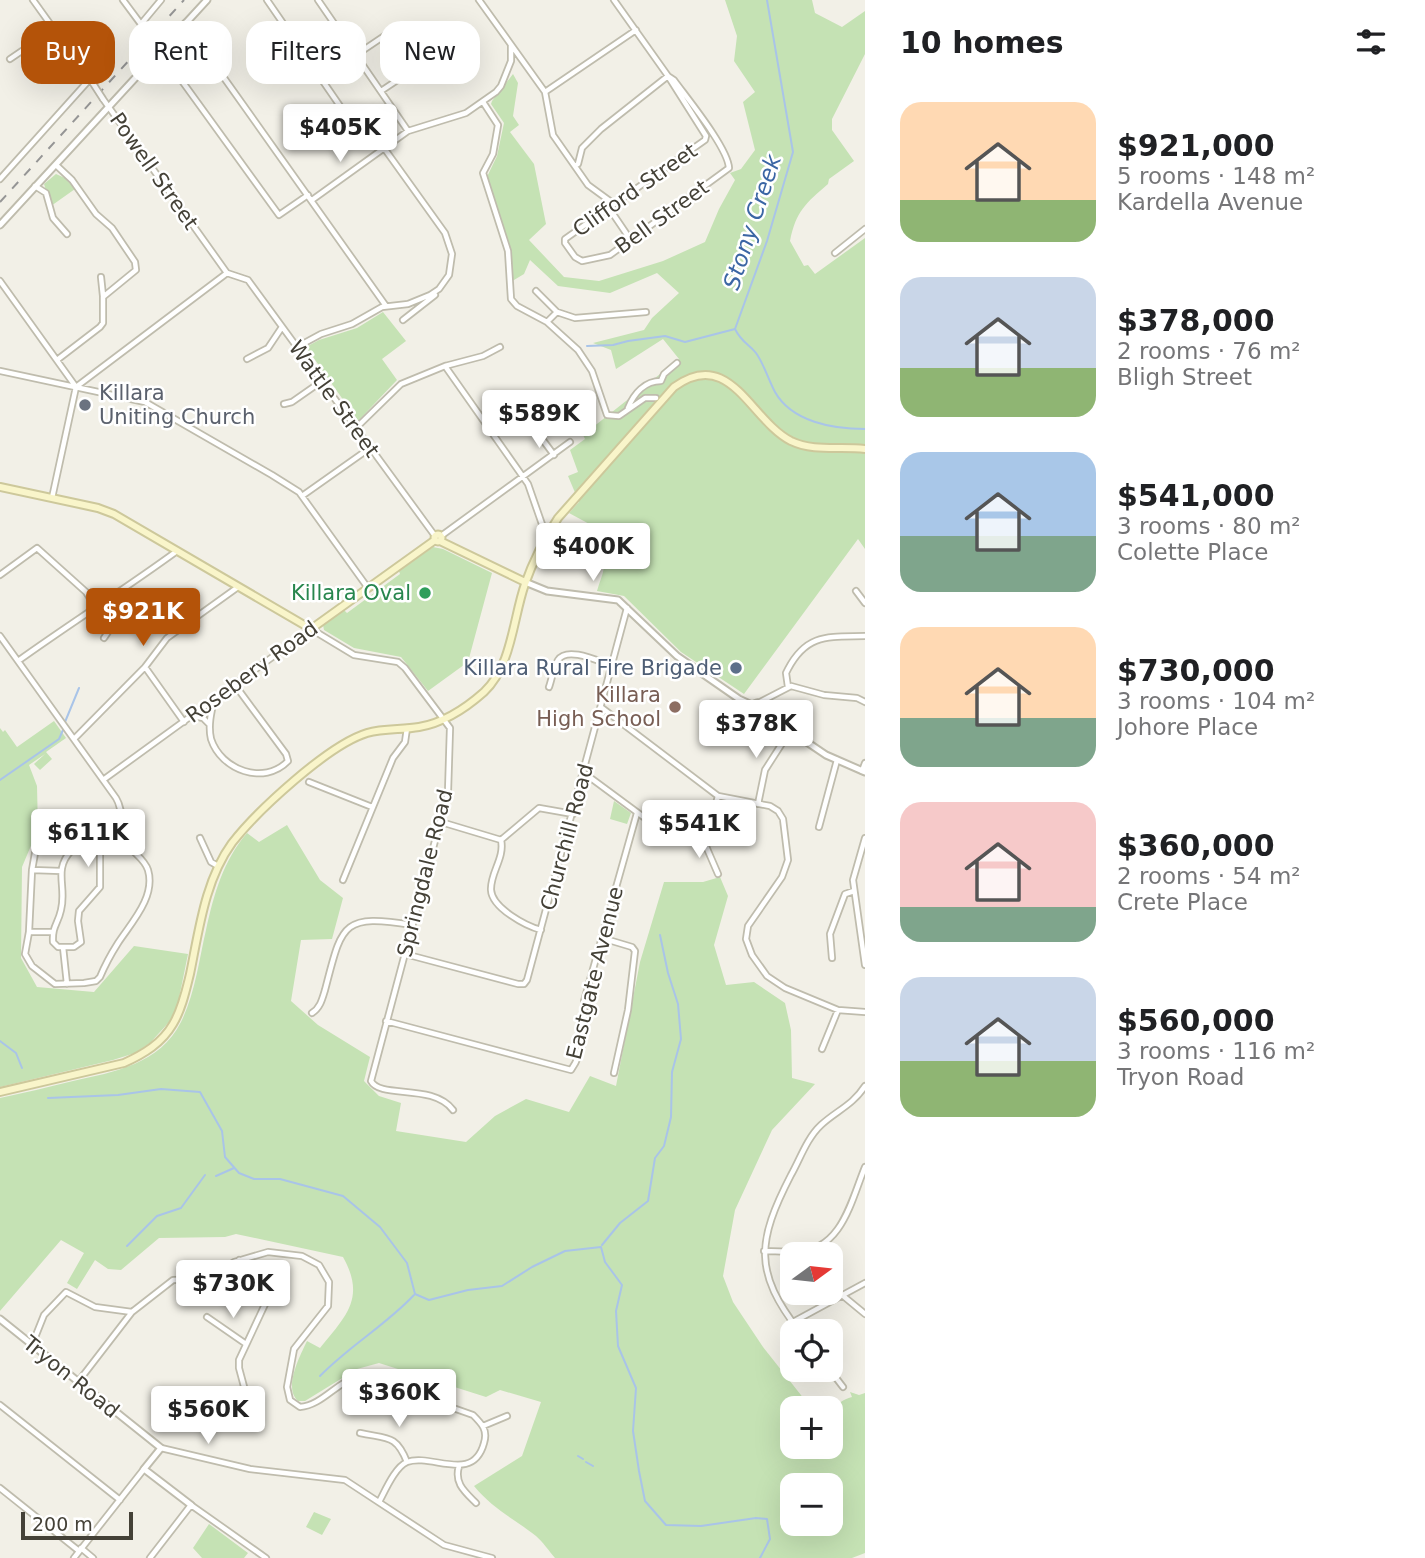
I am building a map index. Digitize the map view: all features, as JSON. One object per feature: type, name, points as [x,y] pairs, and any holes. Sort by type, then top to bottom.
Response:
[{"type":"main road","points":[[0,1093],[124,1063],[141,1055],[163,1038],[174,1024],[181,1005],[204,911],[219,867],[234,841],[264,807],[303,773],[340,746],[362,734],[377,730],[407,728],[443,720],[479,696],[495,679],[505,655],[526,582],[558,517],[679,380],[699,373],[718,374],[734,381],[762,418],[787,438],[808,447],[865,449]]},
{"type":"main road","name":"Springdale Road","points":[[0,487],[114,514],[311,629]]},
{"type":"main road","points":[[438,538],[526,582]]},
{"type":"main road","name":"Rosebery Road","points":[[311,629],[438,538]]},
{"type":"street","name":"Powell Street","points":[[33,0],[48,21]]},
{"type":"street","points":[[123,0],[139,21]]},
{"type":"street","points":[[144,21],[161,0]]},
{"type":"street","points":[[187,21],[208,0]]},
{"type":"street","points":[[267,0],[351,122],[384,148],[450,243],[451,270],[436,295],[403,320]]},
{"type":"street","points":[[318,0],[333,21]]},
{"type":"street","points":[[479,0],[545,92],[553,135],[588,185],[614,204]]},
{"type":"street","points":[[575,166],[582,148],[601,129],[668,76],[614,0]]},
{"type":"street","points":[[545,92],[636,30]]},
{"type":"street","points":[[184,84],[279,215],[310,198],[408,131],[463,115],[483,102],[499,90],[511,61],[511,45]]},
{"type":"street","points":[[10,59],[21,52]]},
{"type":"street","points":[[511,61],[518,55]]},
{"type":"street","points":[[366,69],[408,131]]},
{"type":"street","name":"Clifford Street","points":[[565,239],[705,140],[705,132],[668,76]]},
{"type":"street","name":"Bell Street","points":[[565,239],[575,257],[585,261],[610,255],[727,170],[729,161],[712,133],[674,80],[668,76]]},
{"type":"street","points":[[0,179],[86,84]]},
{"type":"street","name":"Powell Street","points":[[93,84],[227,273]]},
{"type":"street","points":[[0,225],[130,84]]},
{"type":"street","points":[[229,84],[386,306]]},
{"type":"street","points":[[381,91],[392,84]]},
{"type":"street","points":[[483,102],[498,125],[493,153],[483,173],[508,251],[511,299],[517,306],[547,322],[578,350],[592,371],[604,412],[619,416],[645,398],[656,398]]},
{"type":"street","points":[[56,165],[72,180],[96,214],[112,228],[135,262],[136,270],[133,274],[103,296]]},
{"type":"street","points":[[35,186],[46,193],[53,218],[67,234]]},
{"type":"street","points":[[609,208],[630,239]]},
{"type":"street","points":[[835,253],[865,229]]},
{"type":"street","points":[[52,498],[76,387],[227,273]]},
{"type":"street","name":"Wattle Street","points":[[227,273],[248,280],[438,538]]},
{"type":"street","points":[[57,360],[103,323],[101,277]]},
{"type":"street","points":[[0,281],[76,387]]},
{"type":"street","points":[[297,347],[321,334],[352,324],[386,306],[421,300],[439,289]]},
{"type":"street","points":[[536,291],[557,312],[575,318],[646,312]]},
{"type":"street","points":[[547,322],[557,312]]},
{"type":"street","points":[[247,359],[268,348],[282,327]]},
{"type":"street","points":[[356,428],[401,384],[445,366],[483,356],[500,347]]},
{"type":"street","points":[[626,412],[640,389],[651,381],[662,381],[664,374],[677,363]]},
{"type":"street","points":[[445,366],[528,484],[544,530]]},
{"type":"street","points":[[0,371],[154,406],[296,489],[368,588]]},
{"type":"street","points":[[284,404],[292,402],[322,381]]},
{"type":"street","points":[[524,406],[531,424],[554,454]]},
{"type":"street","name":"Rosebery Road","points":[[438,538],[570,442]]},
{"type":"street","points":[[302,496],[370,448]]},
{"type":"street","points":[[0,575],[37,548],[86,592],[111,625],[104,638]]},
{"type":"street","points":[[18,661],[177,551]]},
{"type":"street","points":[[526,582],[547,591],[615,599],[627,607],[677,656],[739,699],[756,706],[837,760],[863,772],[865,763]]},
{"type":"street","points":[[74,739],[145,667],[167,638],[238,587]]},
{"type":"street","points":[[856,591],[865,603]]},
{"type":"street","name":"Churchill Road","points":[[405,954],[524,984],[527,980],[627,607]]},
{"type":"street","name":"Rosebery Road","points":[[103,779],[311,629]]},
{"type":"street","name":"Springdale Road","points":[[311,629],[354,655],[398,662],[449,724],[451,732],[448,792],[386,1021],[372,1084],[377,1088],[425,1094],[445,1101],[453,1110]]},
{"type":"street","points":[[0,636],[120,805],[125,840],[146,866],[149,884],[136,919],[119,942],[100,977],[96,981],[84,983],[55,984],[28,962],[26,954],[37,834],[40,825],[46,821],[71,820],[83,839]]},
{"type":"street","points":[[788,687],[788,668],[809,642],[827,637],[865,636]]},
{"type":"street","points":[[549,687],[557,661],[567,654],[610,665]]},
{"type":"street","points":[[145,667],[184,722]]},
{"type":"street","points":[[214,699],[209,725],[211,739],[226,761],[240,769],[258,774],[283,766],[288,761],[286,754],[235,684]]},
{"type":"street","points":[[756,706],[788,687],[824,695],[857,698],[865,702]]},
{"type":"street","points":[[602,708],[718,796],[774,808],[781,815],[789,853],[782,877],[748,926],[746,935],[749,949],[759,968],[771,980],[838,1010],[865,1012]]},
{"type":"street","points":[[192,716],[203,718],[209,725]]},
{"type":"street","points":[[344,880],[393,758],[405,741],[407,728]]},
{"type":"street","points":[[758,804],[765,770],[790,731]]},
{"type":"street","points":[[819,827],[837,760]]},
{"type":"street","points":[[584,773],[676,841],[702,837],[708,833],[718,796]]},
{"type":"street","points":[[309,782],[372,807]]},
{"type":"street","points":[[501,840],[539,808],[573,814]]},
{"type":"street","name":"Eastgate Avenue","points":[[386,1021],[571,1070],[579,1059],[585,1030],[584,1002],[637,813]]},
{"type":"street","points":[[441,822],[501,840]]},
{"type":"street","points":[[100,841],[100,889],[79,911],[80,943],[74,947],[55,945],[53,932],[62,907],[61,871],[64,859],[83,839],[89,837],[100,841],[125,840]]},
{"type":"street","points":[[702,837],[718,874]]},
{"type":"street","points":[[200,838],[211,862],[219,867]]},
{"type":"street","points":[[865,838],[854,872],[854,891],[865,965]]},
{"type":"street","points":[[501,840],[502,850],[491,889],[495,901],[522,924],[541,930]]},
{"type":"street","points":[[32,870],[61,871]]},
{"type":"street","points":[[832,958],[830,934],[845,894],[854,891]]},
{"type":"street","points":[[312,1013],[318,1009],[340,939],[347,929],[362,921],[374,919],[412,925]]},
{"type":"street","points":[[29,932],[53,932]]},
{"type":"street","points":[[602,938],[632,947],[635,951],[628,1010],[614,1073]]},
{"type":"street","points":[[63,947],[67,984]]},
{"type":"street","points":[[821,1049],[838,1010]]},
{"type":"street","points":[[791,1319],[769,1282],[765,1240],[780,1197],[812,1136],[822,1124],[852,1104],[865,1086]]},
{"type":"street","points":[[764,1251],[807,1250],[832,1238],[847,1213],[865,1167]]},
{"type":"street","points":[[78,1382],[132,1312],[173,1280],[208,1279],[239,1260],[268,1252],[302,1256],[319,1265],[329,1282],[328,1306],[294,1349],[287,1387],[290,1400],[294,1404],[300,1407],[312,1405],[352,1377],[362,1376],[473,1415],[484,1426],[486,1437],[482,1450],[474,1459],[459,1466],[422,1461],[407,1462],[399,1469],[379,1502]]},
{"type":"street","points":[[239,1260],[264,1288],[267,1300],[239,1360],[250,1409]]},
{"type":"street","points":[[844,1294],[865,1283]]},
{"type":"street","points":[[32,1345],[44,1315],[66,1292],[94,1307],[132,1312]]},
{"type":"street","points":[[844,1297],[865,1314]]},
{"type":"street","points":[[798,1319],[822,1306]]},
{"type":"street","points":[[207,1317],[246,1344]]},
{"type":"street","name":"Tryon Road","points":[[0,1319],[161,1448],[250,1469],[345,1480],[444,1545],[492,1558]]},
{"type":"street","points":[[839,1382],[843,1387]]},
{"type":"street","points":[[0,1405],[120,1500]]},
{"type":"street","points":[[484,1426],[507,1416]]},
{"type":"street","points":[[360,1433],[396,1441],[407,1462]]},
{"type":"street","points":[[74,1558],[161,1448]]},
{"type":"street","points":[[459,1466],[456,1477],[460,1487],[476,1503]]},
{"type":"street","points":[[145,1469],[266,1558]]},
{"type":"street","points":[[0,1488],[93,1558]]},
{"type":"street","points":[[150,1558],[191,1505]]},
{"type":"green space","points":[[725,0],[812,0],[815,13],[842,27],[865,11],[865,54],[832,119],[832,130],[854,161],[829,179],[828,184],[803,208],[795,222],[790,241],[804,266],[808,265],[815,274],[865,238],[865,549],[858,539],[744,694],[681,652],[624,596],[597,591],[604,567],[593,526],[569,513],[579,502],[568,476],[578,472],[570,450],[585,439],[583,435],[679,359],[663,339],[616,369],[611,350],[593,343],[644,330],[652,318],[679,293],[657,273],[610,293],[558,286],[530,260],[524,274],[509,283],[510,255],[485,181],[497,156],[504,123],[491,104],[513,74],[518,83],[513,116],[519,125],[510,132],[534,164],[546,224],[529,240],[564,277],[599,281],[663,261],[705,242],[735,180],[730,173],[741,169],[755,150],[743,102],[755,92],[734,61],[737,36]]},
{"type":"green space","points":[[56,174],[65,178],[75,189],[51,206],[44,184]]},
{"type":"green space","points":[[383,312],[406,341],[382,359],[397,380],[358,421],[306,347],[357,328]]},
{"type":"green space","points":[[433,547],[443,549],[492,573],[468,662],[428,691],[401,657],[354,648],[324,630],[323,625],[344,610],[347,613]]},
{"type":"green space","points":[[54,721],[66,738],[46,752],[52,759],[40,770],[34,764],[45,754],[29,765],[37,786],[38,829],[22,867],[21,958],[37,987],[94,992],[134,946],[188,954],[178,1003],[170,1021],[150,1043],[135,1053],[113,1060],[0,1087],[0,728],[3,732],[5,730],[17,747]]},
{"type":"green space","points":[[614,801],[631,813],[627,824],[610,819]]},
{"type":"green space","points":[[287,825],[320,880],[343,898],[332,939],[301,940],[291,1001],[318,1025],[370,1057],[364,1081],[379,1096],[401,1103],[396,1131],[466,1142],[495,1116],[526,1099],[569,1112],[590,1076],[616,1086],[640,962],[664,882],[703,882],[720,877],[728,896],[714,945],[726,985],[754,982],[785,1003],[791,1030],[792,1078],[815,1084],[772,1130],[735,1210],[723,1276],[733,1302],[780,1369],[780,1382],[791,1382],[802,1396],[780,1396],[780,1459],[843,1459],[843,1401],[852,1397],[850,1392],[859,1395],[865,1393],[865,1553],[852,1558],[555,1558],[536,1536],[496,1508],[474,1486],[522,1456],[541,1402],[500,1390],[486,1397],[379,1363],[357,1369],[305,1401],[298,1401],[292,1388],[292,1380],[307,1341],[320,1348],[350,1306],[353,1284],[343,1257],[236,1234],[225,1237],[159,1238],[121,1270],[108,1269],[95,1260],[77,1289],[67,1283],[84,1253],[61,1240],[0,1311],[0,1098],[104,1074],[134,1064],[161,1048],[181,1022],[190,1000],[220,878],[247,833],[259,842]]},
{"type":"green space","points":[[314,1512],[331,1519],[322,1535],[306,1527]]},
{"type":"green space","points":[[209,1524],[248,1553],[244,1558],[202,1558],[193,1548]]},
{"type":"waterway","name":"Stony Creek","points":[[735,329],[767,241],[793,152],[767,0]]},
{"type":"waterway","points":[[587,346],[613,345],[665,336],[685,342],[735,329],[756,353],[782,402],[792,410],[814,422],[865,429]]},
{"type":"waterway","points":[[65,722],[79,688]]},
{"type":"waterway","points":[[0,780],[59,739],[63,730]]},
{"type":"waterway","points":[[602,1245],[620,1223],[648,1201],[655,1158],[664,1146],[671,1117],[672,1072],[681,1039],[678,1004],[660,935]]},
{"type":"waterway","points":[[0,1041],[16,1053],[22,1068]]},
{"type":"waterway","points":[[48,1098],[118,1095],[161,1089],[200,1092],[222,1131],[225,1157],[239,1173],[254,1179],[280,1179],[343,1196],[380,1227],[407,1263],[415,1294],[429,1300],[468,1290],[502,1286],[565,1251],[601,1247],[605,1262],[622,1285],[616,1311],[618,1346],[636,1388],[633,1431],[645,1501],[666,1525],[701,1526],[756,1518],[767,1519],[770,1539],[760,1558]]},
{"type":"waterway","points":[[216,1176],[234,1168]]},
{"type":"waterway","points":[[127,1246],[157,1216],[181,1208],[205,1175]]},
{"type":"waterway","points":[[320,1376],[414,1295]]},
{"type":"waterway","points":[[578,1456],[583,1459]]},
{"type":"waterway","points":[[586,1462],[593,1466]]},
{"type":"railway","points":[[0,202],[184,0]]},
{"type":"place","name":"Killara Uniting Church","points":[[85,405]]},
{"type":"place","name":"Killara Oval","points":[[425,593]]},
{"type":"place","name":"Killara Rural Fire Brigade","points":[[736,668]]},
{"type":"place","name":"Killara High School","points":[[675,707]]}]
